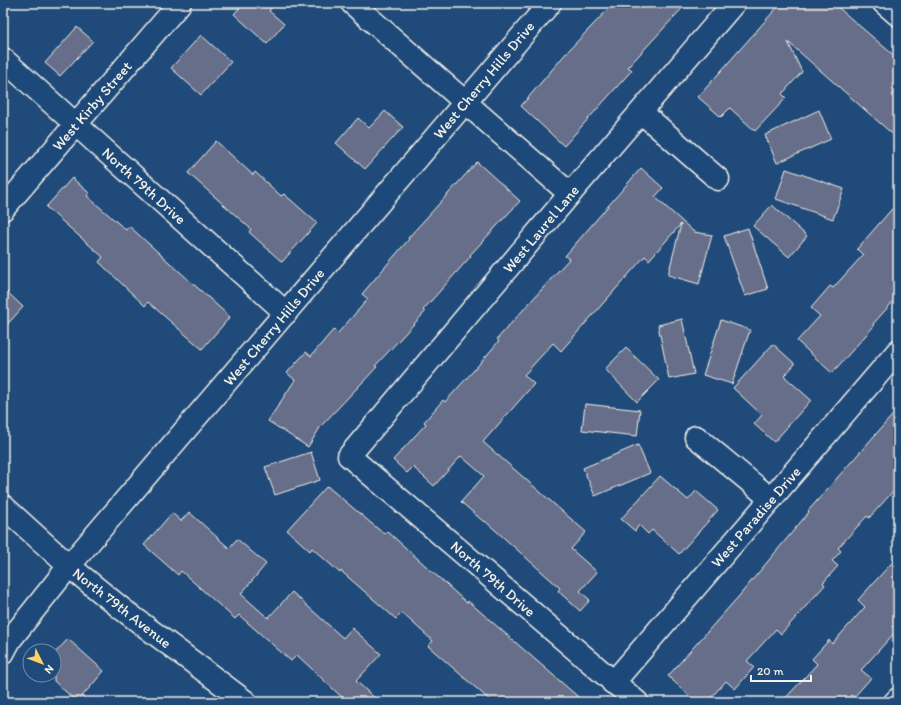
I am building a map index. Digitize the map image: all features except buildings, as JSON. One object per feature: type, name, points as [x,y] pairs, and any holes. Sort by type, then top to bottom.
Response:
[{"type":"street","name":"West Kirby Street","points":[[3,209],[180,3]]},
{"type":"street","points":[[352,3],[570,194]]},
{"type":"street","name":"West Cherry Hills Drive","points":[[3,654],[10,640],[69,566],[550,3]]},
{"type":"street","name":"West Laurel Lane","points":[[349,456],[570,194],[734,3]]},
{"type":"street","points":[[884,3],[898,15]]},
{"type":"street","name":"North 79th Drive","points":[[3,59],[286,313]]},
{"type":"street","points":[[641,112],[718,179]]},
{"type":"street","name":"West Paradise Drive","points":[[613,682],[898,351]]},
{"type":"street","points":[[696,437],[771,500]]},
{"type":"street","name":"North 79th Drive","points":[[349,456],[637,702]]},
{"type":"street","name":"North 79th Avenue","points":[[3,506],[69,566],[122,610],[246,702]]},
{"type":"street","points":[[895,702],[898,699]]}]
